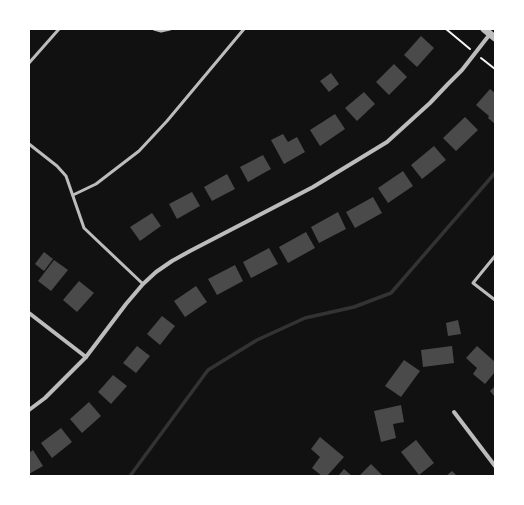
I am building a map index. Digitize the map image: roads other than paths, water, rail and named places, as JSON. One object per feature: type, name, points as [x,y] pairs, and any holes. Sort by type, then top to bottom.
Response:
[{"type":"street","points":[[29,410],[44,398],[86,358],[126,304],[143,284],[156,272],[190,251],[313,187],[387,142],[430,103],[493,36],[484,29]]},
{"type":"street","points":[[29,312],[86,358]]},
{"type":"street","points":[[454,412],[495,466]]},
{"type":"lane","points":[[29,63],[59,29]]},
{"type":"lane","points":[[154,29],[161,31],[170,29]]},
{"type":"lane","points":[[73,195],[96,184],[139,151],[167,121],[244,29]]},
{"type":"lane","points":[[29,144],[57,166],[66,176],[84,228],[143,284]]},
{"type":"lane","points":[[495,256],[473,283],[495,300]]},
{"type":"waterway","points":[[130,476],[208,370],[257,340],[305,318],[354,307],[391,293],[495,173]]}]
